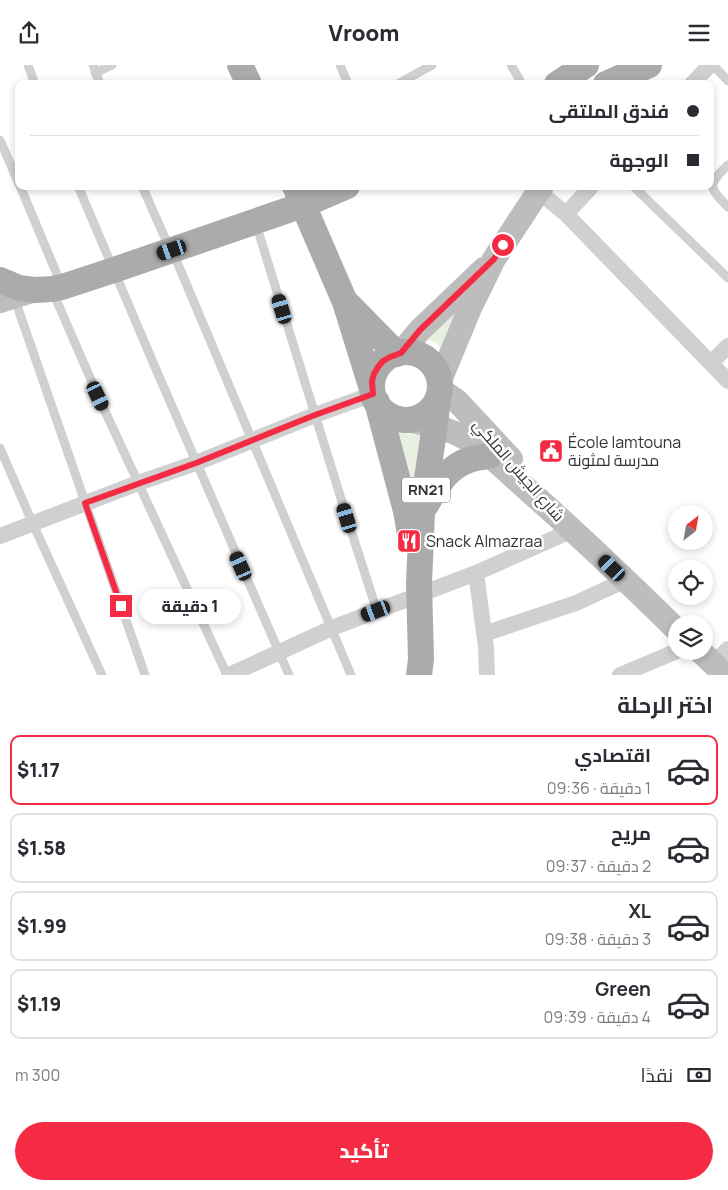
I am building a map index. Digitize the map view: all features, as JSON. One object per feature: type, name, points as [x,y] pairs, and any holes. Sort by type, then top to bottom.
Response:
[{"type":"main road","points":[[240,65],[247,80]]},
{"type":"main road","points":[[563,80],[586,65]]},
{"type":"main road","points":[[614,80],[649,65]]},
{"type":"main road","points":[[27,291],[114,270],[255,221],[299,196],[328,190]]},
{"type":"main road","name":"RN21","points":[[299,196],[345,302],[374,395],[406,511],[420,589]]},
{"type":"main road","name":"RN21","points":[[345,302],[399,353]]},
{"type":"main road","points":[[399,353],[415,353],[431,363],[439,379],[439,389],[435,404],[430,411],[416,419],[398,419],[382,410],[374,395],[372,381],[378,367],[390,357],[399,353]]},
{"type":"main road","name":"RN21","points":[[419,675],[421,659],[422,512],[439,389]]},
{"type":"main road","points":[[422,512],[439,484],[453,468],[469,460],[489,456]]},
{"type":"street","points":[[607,80],[616,65]]},
{"type":"street","points":[[645,80],[662,65]]},
{"type":"street","points":[[696,80],[711,65]]},
{"type":"street","points":[[439,389],[470,309],[494,259],[539,190]]},
{"type":"street","points":[[541,190],[728,381]]},
{"type":"street","points":[[566,214],[588,190]]},
{"type":"street","points":[[399,353],[420,330],[494,259]]},
{"type":"street","points":[[711,363],[728,347]]},
{"type":"street","name":"شارع الجيش الملكي","points":[[439,389],[457,401],[482,427],[570,527]]},
{"type":"street","points":[[0,536],[138,483],[196,463],[315,415],[374,395]]},
{"type":"street","name":"شارع الجيش الملكي","points":[[407,420],[435,425],[466,439],[489,456],[570,527]]},
{"type":"street","points":[[228,675],[332,628],[376,611],[420,589],[476,573],[570,527],[668,621]]},
{"type":"street","points":[[476,573],[487,675]]},
{"type":"street","points":[[484,634],[576,603],[626,580]]},
{"type":"street","points":[[620,675],[668,655]]},
{"type":"lane","points":[[28,65],[34,80]]},
{"type":"lane","points":[[94,69],[112,65]]},
{"type":"lane","points":[[340,65],[346,80]]},
{"type":"lane","points":[[511,65],[520,80]]},
{"type":"lane","points":[[711,65],[728,81]]},
{"type":"lane","points":[[404,80],[426,66]]},
{"type":"lane","points":[[0,140],[15,176]]},
{"type":"lane","points":[[714,180],[728,165]]},
{"type":"lane","points":[[19,190],[27,291],[85,503],[145,675]]},
{"type":"lane","points":[[80,190],[289,675]]},
{"type":"lane","points":[[144,190],[164,237],[172,250],[351,675]]},
{"type":"lane","points":[[637,190],[728,278]]},
{"type":"lane","points":[[713,190],[715,195],[728,207]]},
{"type":"lane","points":[[255,221],[376,611]]},
{"type":"lane","points":[[27,291],[98,396],[228,675]]},
{"type":"lane","points":[[0,448],[102,675]]},
{"type":"green space","points":[[470,292],[444,352],[436,343],[422,337]]},
{"type":"green space","points":[[395,420],[427,427],[418,519]]},
{"type":"place","name":"École lamtouna مدرسة لمثونة","points":[[551,451]]},
{"type":"place","name":"Snack Almazraa","points":[[409,541]]},
{"type":"route","points":[[121,606],[85,503],[196,463],[315,415],[373,394],[372,381],[374,374],[383,361],[397,353],[401,353],[420,330],[494,259],[503,245]]}]
